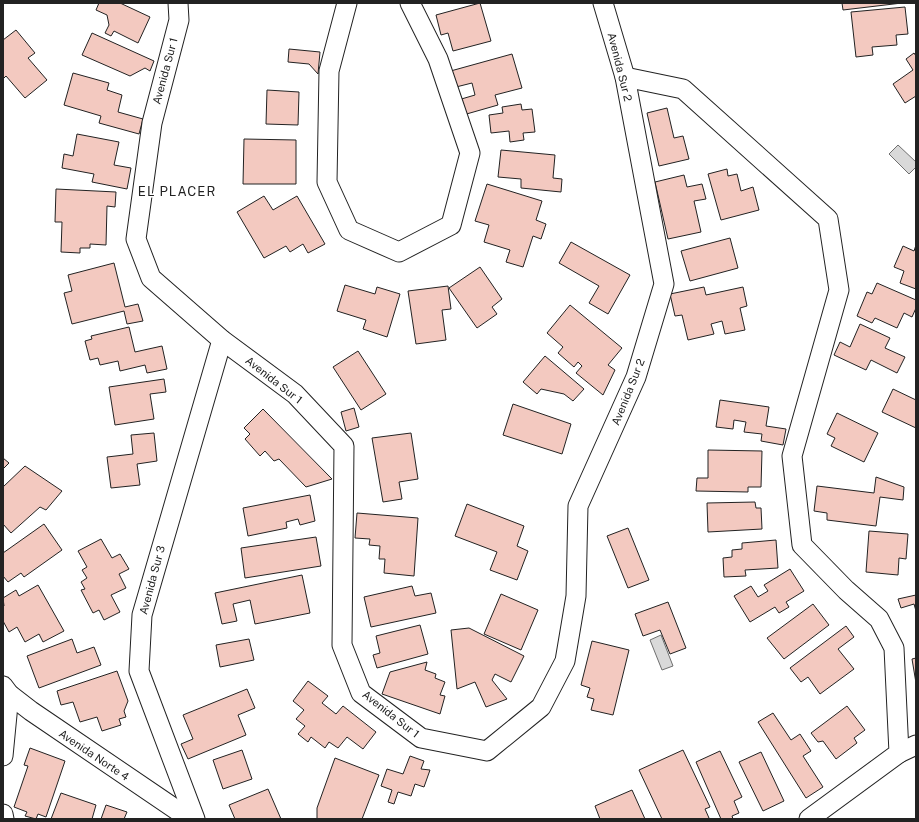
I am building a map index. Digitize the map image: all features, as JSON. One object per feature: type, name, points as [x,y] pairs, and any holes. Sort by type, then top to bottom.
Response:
[{"type":"street","name":"Avenida Sur 1","points":[[178,3],[179,20],[152,123],[136,239],[151,278],[222,340],[295,394],[344,446],[342,645],[361,692],[421,738],[488,751]]},
{"type":"street","points":[[347,3],[329,71],[327,182],[349,230],[400,252],[451,225],[470,153],[438,59],[410,3]]},
{"type":"street","name":"Avenida Sur 2","points":[[488,751],[541,707],[565,661],[576,596],[578,506],[636,377],[664,284],[625,77],[605,4]]},
{"type":"street","points":[[625,77],[683,89],[828,220],[839,290],[792,456],[802,545],[846,590],[879,619],[894,648],[899,753]]},
{"type":"street","name":"Avenida Sur 3","points":[[195,819],[140,671],[142,615],[222,340]]},
{"type":"street","points":[[3,756],[6,690]]},
{"type":"street","name":"Avenida Norte 4","points":[[6,690],[31,712],[190,819]]},
{"type":"street","points":[[809,819],[899,753],[916,745]]},
{"type":"street","points":[[3,814],[4,819]]},
{"type":"shaded area","points":[[898,145],[916,162],[916,167],[909,174],[889,154]]},
{"type":"shaded area","points":[[661,635],[673,666],[662,670],[650,640]]},
{"type":"building","points":[[99,3],[120,3],[150,17],[138,43],[114,31],[111,36],[105,33],[109,25],[107,15],[96,10]]},
{"type":"building","points":[[480,3],[491,41],[453,51],[448,33],[441,35],[436,15]]},
{"type":"building","points":[[842,3],[902,3],[843,10]]},
{"type":"building","points":[[905,7],[908,34],[896,35],[897,45],[872,47],[873,55],[856,57],[851,12]]},
{"type":"building","points":[[16,30],[35,53],[28,58],[47,80],[25,98],[6,76],[3,79],[3,40]]},
{"type":"building","points":[[92,33],[154,61],[150,71],[145,68],[130,76],[82,55]]},
{"type":"building","points":[[289,49],[320,52],[318,74],[309,64],[288,62]]},
{"type":"building","points":[[914,53],[916,56],[916,96],[905,103],[893,84],[913,70],[906,59]]},
{"type":"building","points":[[512,54],[522,88],[495,95],[498,105],[463,115],[458,100],[475,95],[472,83],[452,88],[447,72]]},
{"type":"building","points":[[73,73],[109,83],[107,90],[122,95],[118,112],[143,119],[139,134],[99,123],[101,116],[64,105]]},
{"type":"building","points":[[267,90],[299,92],[298,125],[266,124]]},
{"type":"building","points":[[521,104],[522,110],[532,109],[535,132],[523,133],[524,140],[510,142],[509,131],[491,133],[489,115],[503,113],[502,107]]},
{"type":"building","points":[[667,108],[674,138],[683,136],[689,159],[659,166],[647,113]]},
{"type":"building","points":[[77,134],[119,142],[114,165],[131,168],[127,189],[92,182],[94,174],[62,168],[64,154],[73,156]]},
{"type":"building","points":[[244,139],[296,140],[296,184],[243,184]]},
{"type":"building","points":[[501,150],[555,155],[553,178],[562,179],[561,192],[521,188],[521,179],[498,177]]},
{"type":"building","points":[[727,169],[728,176],[737,174],[741,191],[753,187],[759,210],[721,220],[708,174]]},
{"type":"building","points":[[684,175],[687,187],[702,184],[706,199],[694,201],[701,232],[668,239],[655,182]]},
{"type":"building","points":[[487,184],[542,201],[536,220],[546,224],[541,239],[533,236],[523,267],[506,262],[510,250],[484,242],[489,225],[475,221]]},
{"type":"building","points":[[56,189],[116,192],[115,207],[107,206],[106,245],[90,244],[90,248],[80,248],[80,253],[61,252],[62,222],[55,222]]},
{"type":"building","points":[[264,196],[273,210],[297,196],[325,244],[308,253],[303,244],[290,252],[286,246],[264,258],[237,212]]},
{"type":"building","points":[[730,238],[738,268],[690,281],[681,251]]},
{"type":"building","points":[[571,242],[630,275],[608,314],[589,303],[599,286],[559,263]]},
{"type":"building","points":[[916,245],[916,289],[900,283],[904,271],[894,267],[903,246],[914,251]]},
{"type":"building","points":[[114,263],[125,307],[138,304],[143,321],[127,324],[124,311],[72,324],[64,293],[72,291],[68,275]]},
{"type":"building","points":[[480,267],[502,299],[492,307],[497,314],[477,328],[449,288]]},
{"type":"building","points":[[877,283],[916,300],[916,308],[912,317],[904,313],[897,328],[875,318],[872,323],[857,316],[867,292],[872,294]]},
{"type":"building","points":[[345,285],[375,294],[377,287],[400,294],[387,337],[363,329],[366,320],[337,311]]},
{"type":"building","points":[[448,286],[451,309],[442,310],[446,340],[416,344],[408,291]]},
{"type":"building","points":[[704,287],[706,295],[743,287],[747,306],[740,308],[745,330],[725,334],[722,321],[711,324],[714,334],[688,340],[682,315],[675,316],[670,294]]},
{"type":"building","points":[[570,305],[622,348],[608,365],[615,370],[603,395],[576,373],[582,366],[578,362],[574,367],[558,353],[563,347],[547,333]]},
{"type":"building","points":[[860,324],[890,338],[885,348],[905,357],[897,373],[871,360],[866,370],[834,355],[840,342],[850,347]]},
{"type":"building","points":[[129,327],[135,352],[162,346],[167,369],[147,373],[145,365],[120,371],[118,361],[100,365],[98,358],[90,360],[85,341],[92,339],[91,336]]},
{"type":"building","points":[[358,351],[386,394],[361,410],[333,367]]},
{"type":"building","points":[[545,356],[584,389],[573,401],[564,394],[541,389],[537,394],[523,382]]},
{"type":"building","points":[[164,379],[166,392],[150,394],[154,419],[115,425],[109,387]]},
{"type":"building","points":[[893,389],[916,400],[916,428],[882,412]]},
{"type":"building","points":[[720,400],[769,407],[766,426],[786,429],[783,445],[761,441],[762,434],[744,432],[746,422],[734,420],[733,429],[716,427]]},
{"type":"building","points":[[513,404],[571,424],[562,454],[503,435]]},
{"type":"building","points":[[354,408],[359,427],[346,431],[341,412]]},
{"type":"building","points":[[263,409],[332,479],[306,487],[279,459],[274,461],[265,451],[260,456],[245,439],[250,434],[244,428]]},
{"type":"building","points":[[837,413],[878,433],[864,462],[831,446],[835,438],[827,434]]},
{"type":"building","points":[[154,433],[157,461],[137,464],[140,485],[111,488],[107,457],[133,454],[131,435]]},
{"type":"building","points":[[411,433],[418,479],[399,482],[402,499],[383,502],[372,438]]},
{"type":"building","points":[[708,450],[762,451],[761,487],[748,487],[748,492],[696,491],[697,478],[708,478]]},
{"type":"building","points":[[3,458],[9,463],[3,469]]},
{"type":"building","points":[[25,466],[62,491],[46,510],[40,507],[11,533],[3,524],[3,487]]},
{"type":"building","points":[[876,477],[904,487],[903,500],[880,497],[876,526],[827,520],[827,513],[814,511],[817,486],[874,493]]},
{"type":"building","points":[[310,495],[315,521],[300,525],[298,519],[286,522],[287,528],[248,536],[243,508]]},
{"type":"building","points":[[755,502],[756,508],[761,508],[762,529],[708,532],[707,503]]},
{"type":"building","points":[[467,504],[524,526],[517,546],[528,551],[517,580],[490,570],[497,552],[455,536]]},
{"type":"building","points":[[357,513],[418,518],[414,576],[384,573],[385,559],[379,559],[380,546],[369,545],[370,539],[355,538]]},
{"type":"building","points":[[44,524],[62,550],[24,577],[21,573],[8,582],[3,576],[3,553]]},
{"type":"building","points":[[628,528],[649,580],[628,588],[607,536]]},
{"type":"building","points":[[869,531],[908,534],[906,559],[899,558],[898,575],[866,572]]},
{"type":"building","points":[[316,537],[321,566],[245,578],[241,548]]},
{"type":"building","points":[[101,539],[112,558],[120,554],[129,569],[119,574],[126,588],[111,595],[120,612],[104,620],[99,610],[93,613],[81,590],[85,589],[81,582],[87,578],[82,570],[87,567],[78,551]]},
{"type":"building","points":[[776,540],[778,568],[745,570],[746,576],[724,577],[723,558],[732,557],[732,550],[742,549],[742,543]]},
{"type":"building","points":[[790,569],[804,591],[786,602],[789,607],[779,613],[775,607],[750,622],[734,596],[751,586],[758,597],[768,591],[764,585]]},
{"type":"building","points":[[302,575],[310,613],[255,624],[250,600],[233,604],[237,621],[222,624],[215,593]]},
{"type":"building","points":[[38,585],[64,631],[43,642],[39,634],[25,642],[17,627],[9,632],[3,621],[3,598],[16,590],[19,596]]},
{"type":"building","points":[[412,586],[415,596],[431,593],[436,613],[371,627],[364,597]]},
{"type":"building","points":[[501,594],[538,610],[521,650],[484,634]]},
{"type":"building","points":[[916,595],[916,611],[914,604],[901,608],[898,599]]},
{"type":"building","points":[[668,602],[686,648],[670,654],[660,630],[643,636],[635,614]]},
{"type":"building","points":[[813,604],[829,625],[784,659],[767,638]]},
{"type":"building","points":[[420,625],[428,654],[377,668],[373,655],[380,653],[376,636]]},
{"type":"building","points":[[846,626],[854,637],[838,649],[854,669],[820,694],[808,677],[801,682],[790,668]]},
{"type":"building","points":[[469,628],[524,656],[511,682],[495,674],[492,680],[507,699],[486,707],[475,682],[457,689],[451,630]]},
{"type":"building","points":[[72,639],[77,653],[94,647],[101,665],[39,688],[27,656]]},
{"type":"building","points":[[249,639],[254,660],[220,667],[216,645]]},
{"type":"building","points":[[592,641],[629,650],[613,715],[591,710],[594,699],[587,697],[590,688],[581,685]]},
{"type":"building","points":[[916,658],[916,683],[912,659]]},
{"type":"building","points":[[427,662],[425,670],[436,674],[435,678],[445,682],[440,695],[445,696],[440,714],[382,694],[390,672]]},
{"type":"building","points":[[117,671],[128,701],[124,711],[126,717],[119,719],[121,725],[102,731],[97,717],[80,722],[73,702],[61,705],[57,691]]},
{"type":"building","points":[[308,681],[328,696],[322,703],[336,714],[343,706],[376,732],[363,749],[347,737],[338,748],[329,742],[325,748],[311,737],[308,742],[298,734],[305,726],[296,719],[304,710],[293,701]]},
{"type":"building","points":[[247,689],[255,708],[238,715],[246,735],[188,759],[181,744],[193,739],[183,715]]},
{"type":"building","points":[[847,706],[865,730],[854,738],[857,743],[836,759],[823,741],[818,742],[811,733]]},
{"type":"building","points":[[773,713],[791,740],[800,734],[811,751],[803,756],[823,787],[806,798],[758,722]]},
{"type":"building","points":[[30,748],[65,761],[46,817],[38,814],[36,819],[25,816],[27,812],[14,807],[28,766],[24,765]]},
{"type":"building","points":[[242,750],[252,779],[223,789],[213,760]]},
{"type":"building","points":[[683,750],[710,807],[705,809],[709,818],[707,819],[662,819],[639,770]]},
{"type":"building","points":[[720,751],[742,797],[734,801],[739,813],[732,816],[733,819],[721,819],[696,762]]},
{"type":"building","points":[[761,752],[784,801],[763,811],[739,762]]},
{"type":"building","points":[[410,756],[424,761],[421,769],[430,770],[424,787],[415,784],[411,796],[398,792],[394,804],[388,802],[392,790],[381,786],[387,769],[403,774]]},
{"type":"building","points":[[335,758],[379,775],[362,819],[317,819],[317,808]]},
{"type":"building","points":[[268,789],[281,819],[235,819],[229,805]]},
{"type":"building","points":[[632,790],[645,819],[600,819],[595,806]]},
{"type":"building","points":[[61,793],[96,805],[92,819],[51,819]]},
{"type":"building","points":[[106,805],[127,812],[124,819],[101,819]]},
{"type":"district","name":"EL PLACER","points":[[177,191]]}]
